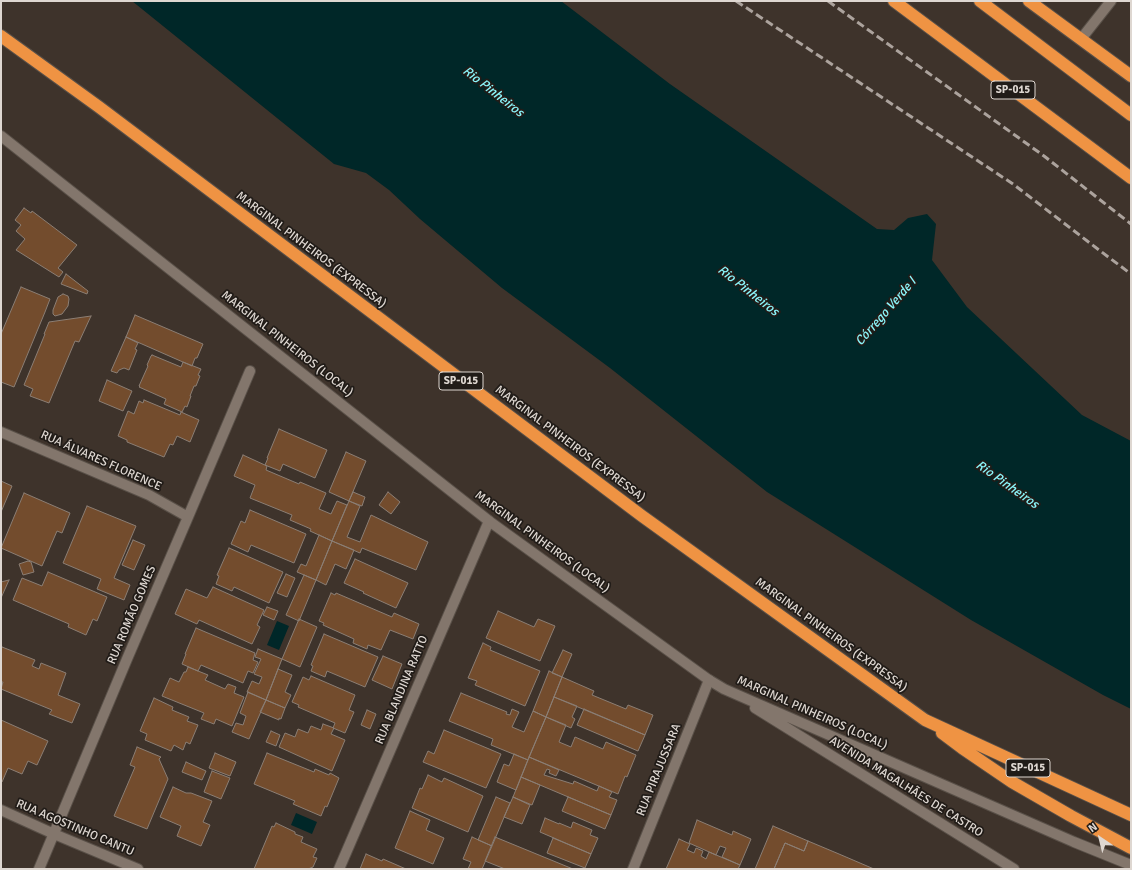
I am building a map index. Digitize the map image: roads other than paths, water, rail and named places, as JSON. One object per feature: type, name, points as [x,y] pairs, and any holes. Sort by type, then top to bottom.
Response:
[{"type":"highway","name":"SP-015","points":[[894,1],[1131,178]]},
{"type":"highway","points":[[980,1],[1131,115]]},
{"type":"highway","points":[[1029,1],[1131,76]]},
{"type":"highway","name":"MARGINAL PINHEIROS (EXPRESSA)","points":[[1,36],[99,107],[312,269],[642,516],[925,720],[1131,815]]},
{"type":"highway","points":[[925,720],[962,748],[1012,782],[1131,848]]},
{"type":"street","points":[[1081,39],[1111,1]]},
{"type":"street","name":"MARGINAL PINHEIROS (LOCAL)","points":[[1,136],[489,520],[709,680],[724,689],[1074,842],[1131,865]]},
{"type":"street","name":"RUA ROMÃO GOMES","points":[[39,869],[250,371]]},
{"type":"street","name":"RUA ÁLVARES FLORENCE","points":[[1,432],[149,495],[188,517]]},
{"type":"street","name":"RUA BLANDINA RATTO","points":[[339,869],[489,520]]},
{"type":"street","name":"RUA PIRAJUSSARA","points":[[634,869],[709,680]]},
{"type":"street","name":"AVENIDA MAGALHÃES DE CASTRO","points":[[724,689],[1014,869]]},
{"type":"street","name":"RUA AGOSTINHO CANTU","points":[[1,810],[138,869]]},
{"type":"water","points":[[132,1],[561,1],[670,84],[877,229],[894,230],[908,218],[927,214],[936,224],[932,260],[967,307],[1082,415],[1131,441],[1131,709],[1103,695],[971,620],[767,492],[610,368],[502,288],[420,219],[389,190],[366,173],[334,164]]},
{"type":"water","points":[[277,621],[289,626],[279,650],[267,645]]},
{"type":"water","points":[[296,813],[317,822],[312,834],[291,825]]},
{"type":"railway","points":[[736,1],[1013,184],[1131,274]]},
{"type":"railway","points":[[828,1],[1044,156],[1131,224]]},
{"type":"water label","name":"Rio Pinheiros","points":[[493,92]]},
{"type":"water label","name":"Rio Pinheiros","points":[[748,291]]},
{"type":"water label","name":"Córrego Verde I","points":[[886,312]]},
{"type":"water label","name":"Rio Pinheiros","points":[[1007,485]]}]
